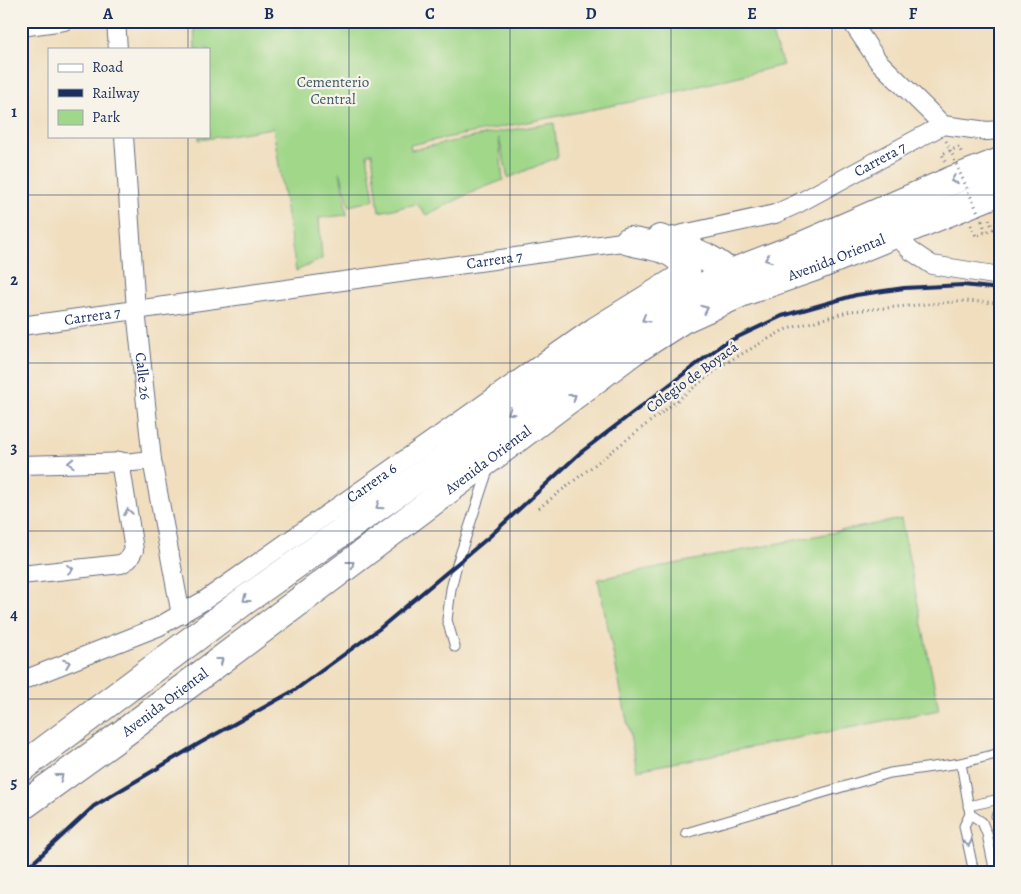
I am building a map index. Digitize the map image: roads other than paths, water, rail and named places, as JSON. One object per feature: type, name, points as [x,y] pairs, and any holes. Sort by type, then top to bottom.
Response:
[{"type":"main road","name":"Avenida Oriental","points":[[21,806],[133,726],[633,351],[737,283],[804,245],[1000,162]]},
{"type":"main road","name":"Avenida Oriental","points":[[21,768],[252,595],[632,327],[693,274],[737,283],[814,267],[1000,191]]},
{"type":"main road","points":[[660,239],[693,274],[737,283]]},
{"type":"main road","points":[[629,241],[670,251],[680,258],[693,274]]},
{"type":"street","points":[[21,26],[64,21]]},
{"type":"street","points":[[116,21],[118,48]]},
{"type":"street","points":[[852,21],[878,60],[944,125],[988,131],[1000,130]]},
{"type":"street","name":"Carrera 7","points":[[21,326],[629,241],[660,239],[775,214],[944,125]]},
{"type":"street","name":"Calle 26","points":[[124,138],[136,310],[152,460],[181,615]]},
{"type":"street","points":[[896,235],[911,251],[932,265],[1000,276]]},
{"type":"street","name":"Carrera 6","points":[[21,681],[158,627],[181,615],[242,575],[593,327],[693,274]]},
{"type":"street","points":[[21,465],[152,460]]},
{"type":"street","points":[[21,575],[121,564],[129,559],[134,550],[120,462]]},
{"type":"lane","points":[[456,647],[447,620],[452,589],[457,564],[492,458]]},
{"type":"lane","points":[[686,833],[890,773],[961,763],[1000,753]]},
{"type":"lane","points":[[961,763],[969,810],[964,826],[974,873]]},
{"type":"lane","points":[[969,810],[1000,799]]},
{"type":"lane","points":[[969,810],[982,822],[996,869]]},
{"type":"railway","points":[[22,873],[94,806],[200,743],[295,690],[379,629],[489,537],[580,453],[723,344],[782,316],[856,295],[904,288],[963,285],[1000,289]]},
{"type":"park label","name":"Cementerio Central","points":[[333,90]]}]
